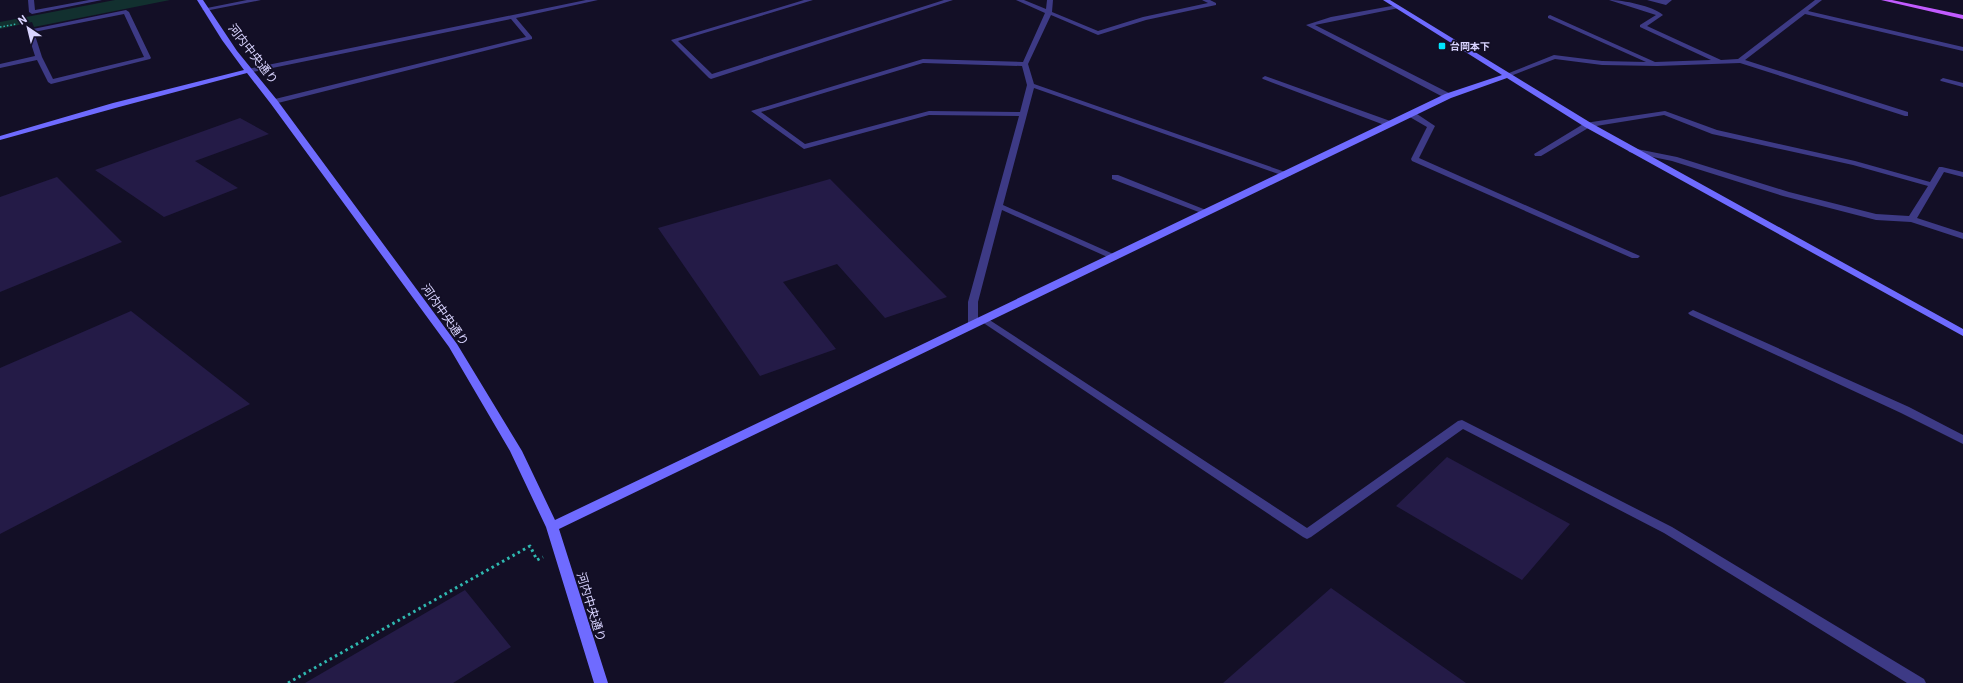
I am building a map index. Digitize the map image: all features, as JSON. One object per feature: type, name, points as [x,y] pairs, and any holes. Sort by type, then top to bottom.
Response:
[{"type":"main road","points":[[1884,0],[1963,17]]},
{"type":"street","points":[[31,0],[32,12],[98,0]]},
{"type":"street","name":"河内中央通り","points":[[200,0],[216,29],[274,102],[453,346],[516,451],[552,527],[601,683]]},
{"type":"street","points":[[205,9],[258,0]]},
{"type":"street","points":[[0,138],[116,105],[248,71],[595,0]]},
{"type":"street","points":[[810,0],[674,40],[711,77],[950,0]]},
{"type":"street","points":[[1018,0],[1098,33],[1145,18],[1214,4],[1205,0]]},
{"type":"street","points":[[973,325],[973,302],[1031,85],[1025,64],[1049,12],[1050,0]]},
{"type":"street","points":[[1386,0],[1588,126],[1963,333]]},
{"type":"street","points":[[1612,0],[1653,11],[1660,15],[1642,26],[1721,62]]},
{"type":"street","points":[[1650,0],[1666,3],[1669,0]]},
{"type":"street","points":[[1740,61],[1819,0]]},
{"type":"street","points":[[1397,7],[1331,19],[1309,25],[1448,96]]},
{"type":"street","points":[[126,12],[148,58],[51,82],[39,57],[30,31],[126,12]]},
{"type":"street","points":[[1804,12],[1963,49]]},
{"type":"street","points":[[274,102],[530,38],[512,17]]},
{"type":"street","points":[[1550,17],[1657,64]]},
{"type":"street","points":[[0,66],[39,57]]},
{"type":"street","points":[[552,527],[1448,96],[1506,76],[1554,57],[1602,63],[1657,64],[1740,61],[1905,114]]},
{"type":"street","points":[[1024,114],[929,113],[804,147],[755,111],[923,61],[1025,64]]},
{"type":"street","points":[[1265,78],[1390,124]]},
{"type":"street","points":[[1944,80],[1963,85]]},
{"type":"street","points":[[1031,85],[1287,174]]},
{"type":"street","points":[[1538,154],[1588,126],[1665,113],[1715,132],[1855,163],[1932,185]]},
{"type":"street","points":[[1411,114],[1431,126],[1415,159],[1635,256]]},
{"type":"street","points":[[1630,150],[1674,159],[1786,194],[1876,217],[1912,219],[1963,236]]},
{"type":"street","points":[[1912,219],[1942,169],[1963,175]]},
{"type":"street","points":[[1115,177],[1207,212]]},
{"type":"street","points":[[999,206],[1115,257]]},
{"type":"street","points":[[1693,313],[1905,410],[1963,440]]},
{"type":"street","points":[[985,320],[1307,534],[1462,424],[1668,530],[1919,683]]},
{"type":"path","points":[[288,683],[530,546],[537,560],[560,551]]},
{"type":"green space","points":[[115,0],[170,0],[34,27],[32,22],[0,29],[0,22]]},
{"type":"building","points":[[240,118],[269,134],[195,161],[238,188],[164,217],[95,170]]},
{"type":"building","points":[[57,177],[122,242],[0,292],[0,197]]},
{"type":"building","points":[[830,179],[947,297],[885,318],[837,264],[783,282],[836,349],[760,376],[658,228]]},
{"type":"building","points":[[131,311],[250,404],[0,534],[0,368]]},
{"type":"building","points":[[1447,457],[1570,524],[1522,580],[1396,506]]},
{"type":"building","points":[[1331,588],[1466,683],[1223,683]]},
{"type":"building","points":[[465,590],[511,647],[453,683],[305,683]]},
{"type":"place","name":"台岡本下","points":[[1442,46]]}]
